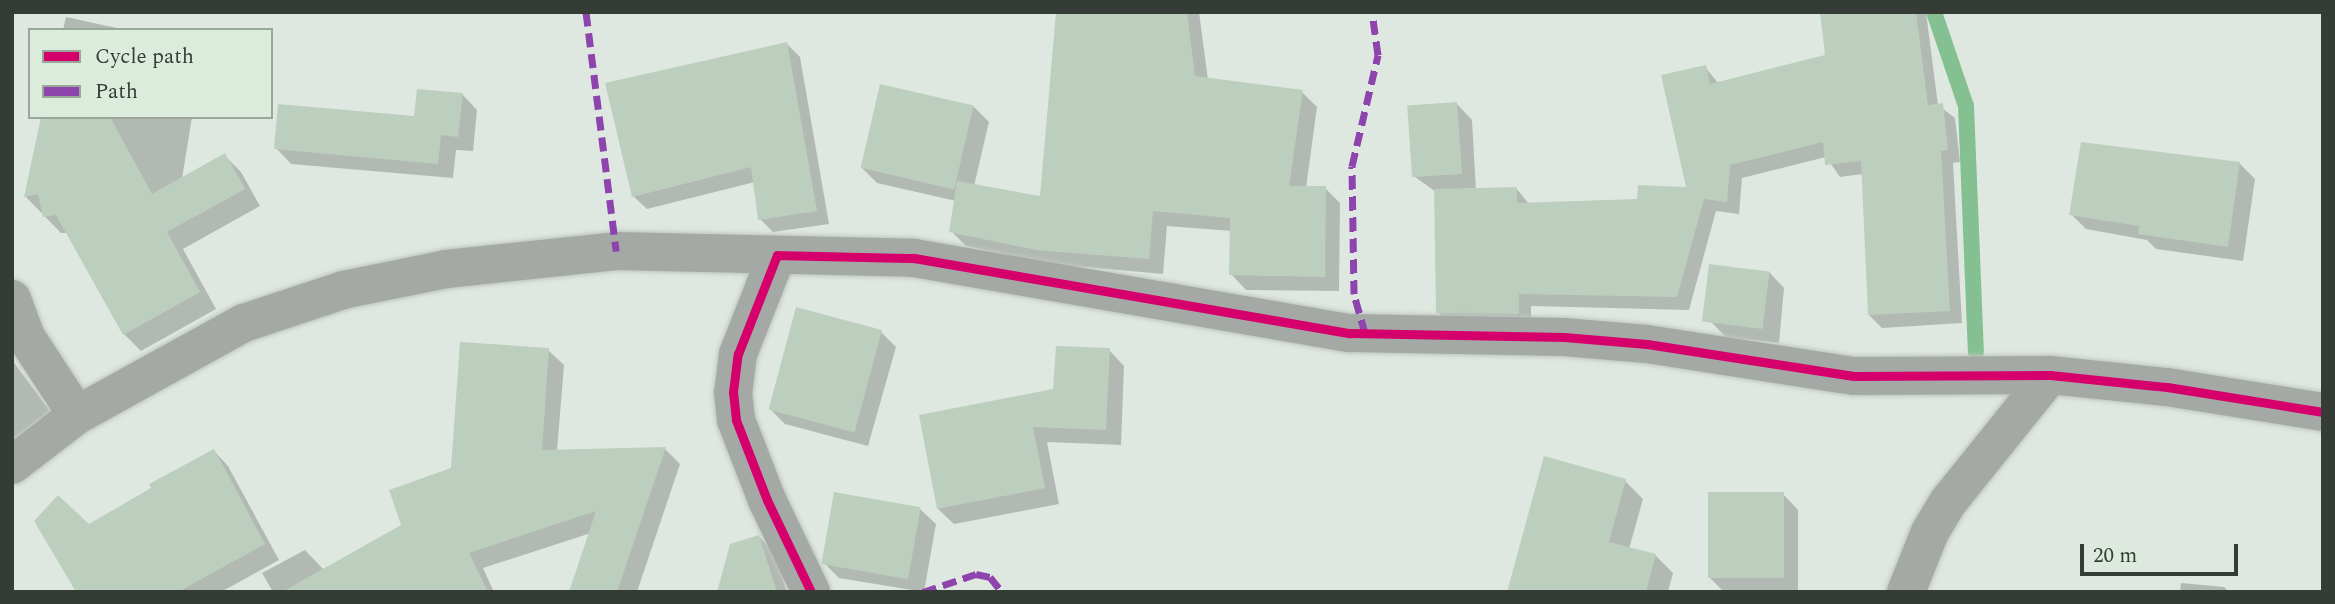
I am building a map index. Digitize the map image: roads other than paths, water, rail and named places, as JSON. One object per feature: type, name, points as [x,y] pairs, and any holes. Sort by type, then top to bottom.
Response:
[{"type":"street","points":[[12,465],[77,415],[244,323],[343,290],[446,269],[616,251],[914,258],[1350,333],[1634,343],[1854,376],[2050,374],[2323,412]]},
{"type":"street","points":[[776,255],[738,354],[733,392],[736,420],[761,486],[811,592]]},
{"type":"street","points":[[12,299],[26,337],[77,415]]},
{"type":"street","points":[[1906,592],[1930,532],[1948,502],[2050,374]]},
{"type":"waterway","points":[[1934,12],[1966,106],[1976,352]]}]
